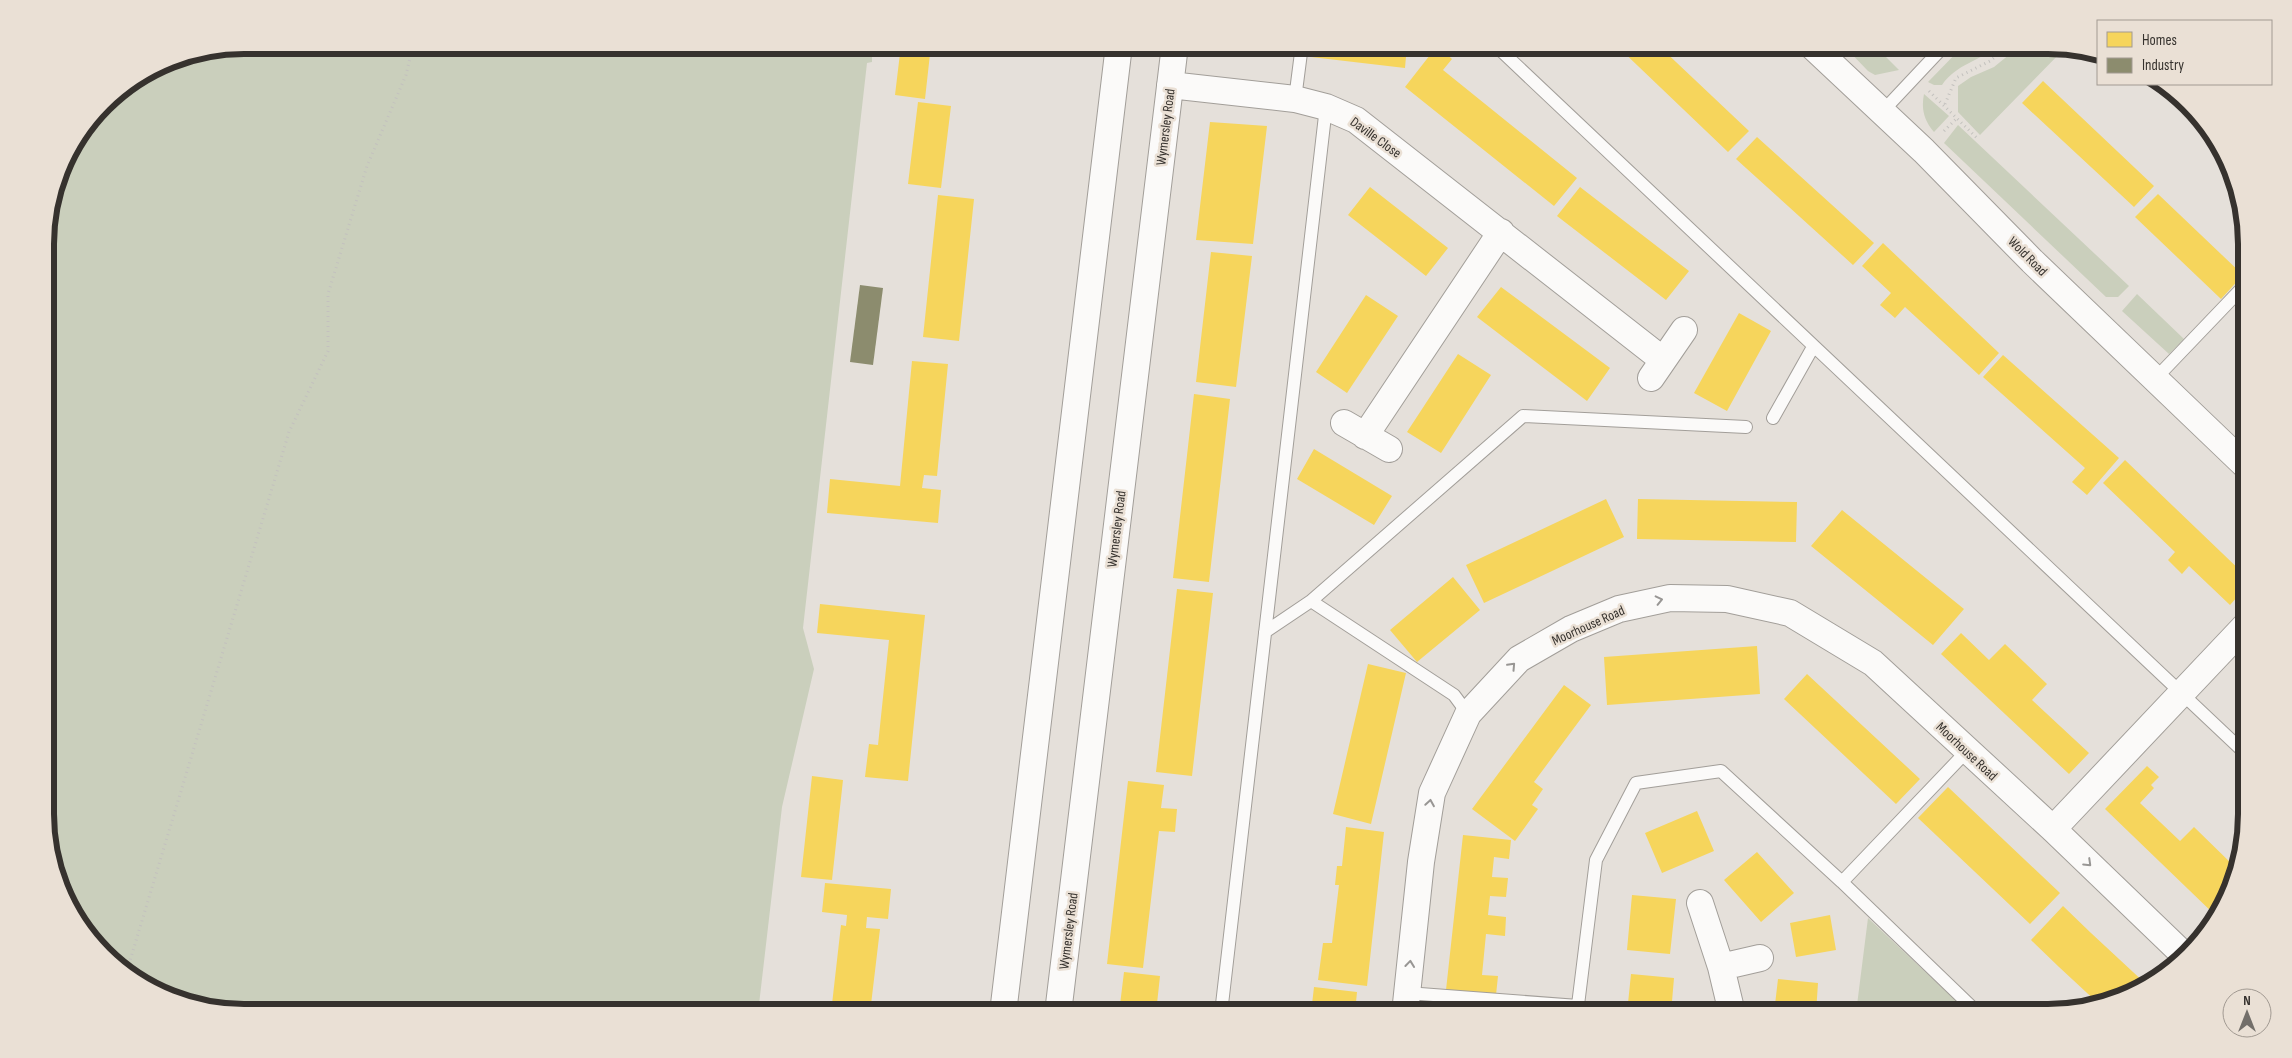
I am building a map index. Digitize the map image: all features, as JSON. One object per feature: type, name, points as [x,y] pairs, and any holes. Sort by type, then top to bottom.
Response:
[{"type":"street","points":[[1004,1004],[1118,54]]},
{"type":"street","name":"Wymersley Road","points":[[1059,1004],[1174,54]]},
{"type":"street","name":"Wold Road","points":[[1821,54],[1882,112],[2032,261],[2238,458]]},
{"type":"street","name":"Daville Close","points":[[1170,85],[1295,99],[1326,107],[1356,120],[1501,232],[1657,369],[1684,330]]},
{"type":"street","points":[[1389,449],[1354,429],[1501,232]]},
{"type":"street","name":"Moorhouse Road","points":[[1406,1003],[1421,862],[1432,793],[1468,714],[1519,659],[1571,629],[1619,610],[1670,598],[1727,599],[1790,613],[1873,664],[2053,829],[2180,951]]},
{"type":"street","points":[[2053,829],[2183,694],[2238,634]]},
{"type":"street","points":[[1700,903],[1721,967],[1730,1004]]},
{"type":"street","points":[[1721,967],[1760,958]]},
{"type":"lane","points":[[1295,99],[1301,54]]},
{"type":"lane","points":[[1504,54],[2238,746]]},
{"type":"lane","points":[[1882,112],[1937,54]]},
{"type":"lane","points":[[1223,1004],[1326,107]]},
{"type":"lane","points":[[2156,378],[2238,292]]},
{"type":"lane","points":[[1773,418],[1813,347]]},
{"type":"lane","points":[[1265,632],[1310,601],[1523,416],[1746,427]]},
{"type":"lane","points":[[1310,601],[1454,695],[1468,714]]},
{"type":"lane","points":[[1842,882],[1967,751]]},
{"type":"lane","points":[[1578,1004],[1596,860],[1636,783],[1721,772],[1842,882],[1969,1004]]},
{"type":"lane","points":[[1406,1003],[1434,1004]]},
{"type":"path","points":[[129,965],[290,432],[328,351],[328,294],[367,166],[406,75],[411,54]]},
{"type":"path","points":[[1944,104],[1956,78],[1990,61],[1999,54]]},
{"type":"path","points":[[1928,91],[1944,104],[1956,119],[1977,138]]},
{"type":"path","points":[[1940,136],[1956,119]]},
{"type":"green space","points":[[231,54],[872,54],[872,62],[867,63],[803,628],[814,669],[782,807],[759,1004],[219,1003],[195,998],[160,985],[128,965],[109,949],[86,920],[68,887],[57,851],[54,827],[54,231],[57,207],[68,171],[86,138],[109,109],[138,86],[171,68],[207,57]]},
{"type":"green space","points":[[1852,54],[1883,54],[1899,70],[1875,75],[1868,71]]},
{"type":"green space","points":[[1955,54],[1985,54],[1954,72],[1942,85],[1934,85],[1928,82]]},
{"type":"green space","points":[[2010,54],[2059,54],[1980,135],[1958,112],[1958,86],[1971,77],[1994,67]]},
{"type":"green space","points":[[1924,94],[1949,116],[1934,132],[1924,114]]},
{"type":"green space","points":[[1958,125],[2129,286],[2118,297],[2106,297],[1944,143]]},
{"type":"green space","points":[[2137,294],[2184,339],[2169,354],[2122,311]]},
{"type":"green space","points":[[1868,918],[1959,1004],[1857,1004]]},
{"type":"building: Homes","points":[[900,54],[930,54],[925,99],[895,95]]},
{"type":"building: Homes","points":[[1311,54],[1406,54],[1405,68],[1311,57]]},
{"type":"building: Homes","points":[[1431,54],[1446,54],[1452,59],[1443,70],[1577,178],[1554,206],[1405,87]]},
{"type":"building: Homes","points":[[1625,54],[1668,54],[1749,131],[1728,152]]},
{"type":"building: Homes","points":[[2043,81],[2154,186],[2134,207],[2022,103]]},
{"type":"building: Homes","points":[[918,102],[951,106],[941,188],[908,184]]},
{"type":"building: Homes","points":[[1210,122],[1267,126],[1253,244],[1196,240]]},
{"type":"building: Homes","points":[[1757,137],[1874,243],[1853,265],[1736,159]]},
{"type":"building: Homes","points":[[1370,187],[1448,248],[1426,276],[1348,215]]},
{"type":"building: Homes","points":[[1580,187],[1689,271],[1666,300],[1557,216]]},
{"type":"building: Homes","points":[[2158,194],[2238,270],[2238,280],[2221,299],[2135,217]]},
{"type":"building: Homes","points":[[938,195],[974,199],[959,341],[923,337]]},
{"type":"building: Homes","points":[[1883,243],[1999,353],[1979,375],[1905,307],[1895,318],[1880,305],[1891,293],[1862,266]]},
{"type":"building: Homes","points":[[1211,252],[1252,256],[1236,387],[1196,382]]},
{"type":"building: Homes","points":[[1501,287],[1610,368],[1587,401],[1477,317]]},
{"type":"building: Homes","points":[[1366,295],[1398,316],[1347,393],[1316,372]]},
{"type":"building: Homes","points":[[1739,313],[1771,331],[1727,411],[1694,393]]},
{"type":"building: Homes","points":[[1458,354],[1491,375],[1441,453],[1407,432]]},
{"type":"building: Homes","points":[[2003,355],[2119,458],[2087,495],[2072,482],[2085,468],[1983,377]]},
{"type":"building: Homes","points":[[912,361],[948,364],[937,476],[924,475],[922,488],[941,490],[938,523],[827,513],[830,479],[900,486]]},
{"type":"building: Homes","points":[[1194,394],[1230,399],[1209,582],[1173,578]]},
{"type":"building: Homes","points":[[1314,449],[1392,496],[1374,525],[1297,479]]},
{"type":"building: Homes","points":[[2125,460],[2238,568],[2238,596],[2230,605],[2189,566],[2182,574],[2168,560],[2175,552],[2103,483]]},
{"type":"building: Homes","points":[[1606,499],[1624,537],[1484,603],[1466,565]]},
{"type":"building: Homes","points":[[1638,499],[1797,502],[1796,542],[1637,539]]},
{"type":"building: Homes","points":[[1842,510],[1964,609],[1933,645],[1811,546]]},
{"type":"building: Homes","points":[[1453,577],[1480,610],[1417,662],[1390,630]]},
{"type":"building: Homes","points":[[1177,589],[1213,593],[1192,776],[1156,772]]},
{"type":"building: Homes","points":[[820,604],[925,615],[908,781],[865,777],[869,744],[878,745],[889,640],[817,633]]},
{"type":"building: Homes","points":[[1961,633],[1989,660],[2005,644],[2047,684],[2032,700],[2089,753],[2069,774],[1941,654]]},
{"type":"building: Homes","points":[[1757,646],[1760,694],[1607,705],[1604,657]]},
{"type":"building: Homes","points":[[1368,664],[1406,673],[1371,824],[1333,814]]},
{"type":"building: Homes","points":[[1807,674],[1920,779],[1896,804],[1784,699]]},
{"type":"building: Homes","points":[[1564,685],[1591,705],[1534,782],[1543,789],[1532,805],[1538,809],[1515,841],[1472,809]]},
{"type":"building: Homes","points":[[2147,766],[2159,777],[2151,785],[2154,788],[2140,803],[2180,841],[2194,827],[2232,864],[2224,887],[2211,912],[2105,809]]},
{"type":"building: Homes","points":[[812,776],[843,780],[832,880],[801,877]]},
{"type":"building: Homes","points":[[1128,781],[1164,785],[1161,808],[1177,809],[1175,832],[1159,831],[1143,968],[1107,964]]},
{"type":"building: Homes","points":[[1948,787],[2060,893],[2030,924],[1918,818]]},
{"type":"building: Homes","points":[[1697,811],[1714,851],[1662,873],[1645,833]]},
{"type":"building: Homes","points":[[1346,827],[1384,832],[1367,986],[1318,980],[1323,943],[1332,943],[1339,885],[1335,885],[1337,866],[1342,866]]},
{"type":"building: Homes","points":[[1463,835],[1511,840],[1509,859],[1494,857],[1492,877],[1508,878],[1506,897],[1490,896],[1488,915],[1506,917],[1505,936],[1486,934],[1482,975],[1498,976],[1496,995],[1446,990]]},
{"type":"building: Homes","points":[[1757,852],[1794,893],[1761,922],[1724,880]]},
{"type":"building: Homes","points":[[825,883],[891,889],[888,919],[867,917],[866,928],[880,929],[871,1004],[832,1004],[841,925],[846,926],[847,915],[822,912]]},
{"type":"building: Homes","points":[[1632,895],[1676,899],[1670,954],[1627,950]]},
{"type":"building: Homes","points":[[2063,906],[2141,980],[2121,990],[2093,999],[2031,940]]},
{"type":"building: Homes","points":[[1830,915],[1836,950],[1796,957],[1790,923]]},
{"type":"building: Homes","points":[[1124,972],[1160,976],[1157,1004],[1120,1004]]},
{"type":"building: Homes","points":[[1631,974],[1674,978],[1672,1004],[1628,1004]]},
{"type":"building: Homes","points":[[1778,979],[1818,983],[1817,1004],[1775,1004]]},
{"type":"building: Homes","points":[[1314,987],[1357,992],[1356,1004],[1312,1004]]},
{"type":"building: Industry","points":[[860,285],[883,288],[873,365],[850,362]]}]
